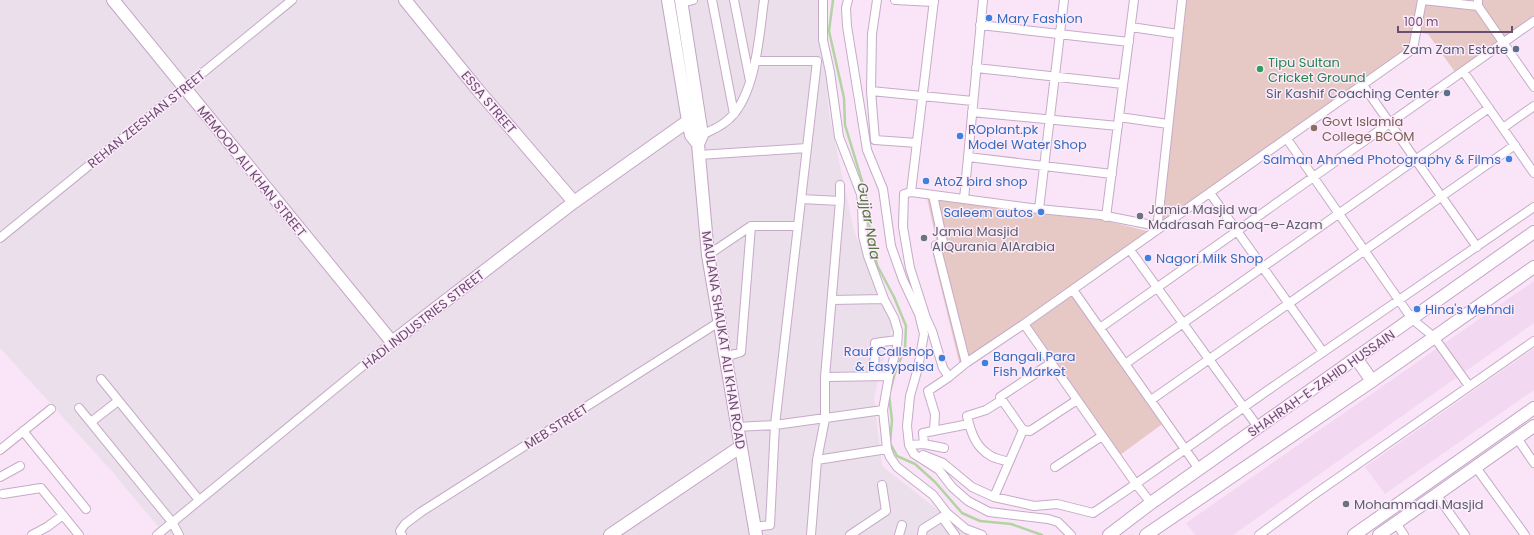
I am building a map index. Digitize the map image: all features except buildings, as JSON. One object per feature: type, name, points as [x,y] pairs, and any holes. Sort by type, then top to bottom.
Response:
[{"type":"main road","name":"MEMOOD ALI KHAN STREET","points":[[113,0],[392,342]]},
{"type":"main road","name":"ESSA STREET","points":[[405,0],[483,96],[574,202]]},
{"type":"main road","name":"MAULANA SHAUKAT ALI KHAN ROAD","points":[[668,0],[691,135],[700,145]]},
{"type":"main road","name":"MAULANA SHAUKAT ALI KHAN ROAD","points":[[685,1],[699,116],[708,255],[755,531]]},
{"type":"main road","name":"HADI INDUSTRIES STREET","points":[[392,342],[574,202],[688,121],[699,116]]},
{"type":"main road","name":"SHAHRAH-E-ZAHID HUSSAIN","points":[[1108,535],[1534,232]]},
{"type":"main road","name":"SHAHRAH-E-ZAHID HUSSAIN","points":[[1146,535],[1372,381],[1534,267]]},
{"type":"main road","points":[[1356,358],[1372,381]]},
{"type":"main road","points":[[1354,535],[1534,408]]},
{"type":"main road","points":[[1379,535],[1475,466],[1534,426]]},
{"type":"main road","points":[[610,535],[740,447]]},
{"type":"street","name":"REHAN ZEESHAN STREET","points":[[0,238],[292,0]]},
{"type":"street","points":[[712,0],[734,114]]},
{"type":"street","points":[[734,0],[750,84]]},
{"type":"street","points":[[700,145],[734,114],[750,84],[764,0]]},
{"type":"street","points":[[823,0],[823,40],[830,72],[839,137],[861,194],[863,236],[868,256],[898,331],[883,410],[887,449],[897,467],[933,495],[955,535]]},
{"type":"street","points":[[848,0],[846,8],[847,26],[867,150],[884,189],[891,246],[903,280],[919,314],[924,334],[918,368],[910,396],[907,426],[909,445],[914,454],[938,470],[968,501],[989,512],[1048,519],[1058,522],[1071,535]]},
{"type":"street","points":[[877,0],[872,34],[871,91],[875,140],[917,144]]},
{"type":"street","points":[[895,0],[934,1],[911,192]]},
{"type":"street","points":[[964,199],[982,0]]},
{"type":"street","points":[[1039,209],[1064,0]]},
{"type":"street","points":[[1106,217],[1134,0]]},
{"type":"street","points":[[1157,228],[1182,0]]},
{"type":"street","points":[[934,431],[935,414],[928,391],[966,363],[1130,250],[1157,228],[1210,193],[1413,49],[1423,0],[1478,3],[1534,87]]},
{"type":"street","points":[[1100,328],[1534,20]]},
{"type":"street","points":[[980,25],[1129,42]]},
{"type":"street","points":[[1131,27],[1178,34]]},
{"type":"street","points":[[755,61],[816,61],[775,425],[770,525],[755,531]]},
{"type":"street","points":[[976,68],[1123,84]]},
{"type":"street","points":[[1463,71],[1534,172]]},
{"type":"street","points":[[1363,85],[1477,247]]},
{"type":"street","points":[[871,91],[973,101]]},
{"type":"street","points":[[1503,128],[1534,106]]},
{"type":"street","points":[[1125,364],[1489,108]]},
{"type":"street","points":[[972,112],[1118,126]]},
{"type":"street","points":[[1119,117],[1168,124]]},
{"type":"street","points":[[1287,139],[1398,300],[1412,319],[1434,337],[1469,386]]},
{"type":"street","points":[[700,145],[807,148]]},
{"type":"street","points":[[1151,400],[1515,145]]},
{"type":"street","points":[[968,157],[1112,174]]},
{"type":"street","points":[[811,535],[818,460],[825,419],[825,377],[840,201],[840,185]]},
{"type":"street","points":[[949,377],[943,368],[910,268],[903,227],[904,194],[911,192],[1106,217],[1157,228]]},
{"type":"street","points":[[1210,193],[1323,352]]},
{"type":"street","points":[[933,195],[943,242],[936,245],[966,363]]},
{"type":"street","points":[[801,199],[840,201]]},
{"type":"street","points":[[923,455],[943,463],[972,487],[994,497],[1034,506],[1057,504],[1093,513],[1534,207]]},
{"type":"street","points":[[725,358],[741,352],[751,226]]},
{"type":"street","points":[[708,255],[751,226],[798,226]]},
{"type":"street","points":[[1130,250],[1258,427]]},
{"type":"street","points":[[1073,290],[1199,469]]},
{"type":"street","points":[[832,300],[884,299]]},
{"type":"street","name":"MEB STREET","points":[[399,534],[405,524],[421,512],[719,322]]},
{"type":"street","points":[[1024,324],[1136,484],[1151,503]]},
{"type":"street","points":[[874,376],[874,343],[897,340]]},
{"type":"street","points":[[1259,535],[1312,496],[1534,341]]},
{"type":"street","name":"HADI INDUSTRIES STREET","points":[[157,535],[392,342]]},
{"type":"street","points":[[1051,363],[1000,397],[1023,430],[1030,431],[1077,400]]},
{"type":"street","points":[[825,377],[889,376]]},
{"type":"street","points":[[101,379],[199,500]]},
{"type":"street","points":[[91,422],[118,400]]},
{"type":"street","points":[[1002,400],[986,410],[967,416],[971,434],[977,444],[991,456],[1009,462]]},
{"type":"street","points":[[79,408],[172,522],[179,535]]},
{"type":"street","points":[[0,450],[51,409]]},
{"type":"street","points":[[737,427],[775,425],[883,410]]},
{"type":"street","points":[[924,444],[922,433],[969,424]]},
{"type":"street","points":[[994,497],[1023,430]]},
{"type":"street","points":[[23,431],[86,509]]},
{"type":"street","points":[[1056,467],[1102,436]]},
{"type":"street","points":[[1516,438],[1534,463]]},
{"type":"street","points":[[909,445],[924,444],[944,448]]},
{"type":"street","points":[[818,460],[887,449]]},
{"type":"street","points":[[0,477],[20,466]]},
{"type":"street","points":[[1475,466],[1525,535]]},
{"type":"street","points":[[850,535],[886,511],[882,485]]},
{"type":"street","points":[[3,494],[41,488],[79,535]]},
{"type":"street","points":[[1436,494],[1465,535]]},
{"type":"street","points":[[32,535],[63,515]]},
{"type":"street","points":[[922,535],[923,529],[944,515]]},
{"type":"street","points":[[944,515],[966,529],[982,535]]},
{"type":"street","points":[[1396,523],[1404,535]]},
{"type":"street","points":[[899,535],[902,525]]},
{"type":"shaded area","points":[[0,0],[819,0],[829,114],[854,231],[892,326],[874,398],[882,466],[952,521],[990,535],[165,535],[109,468],[0,348]]},
{"type":"shaded area","points":[[1182,0],[1423,0],[1477,6],[1478,0],[1534,0],[1534,21],[1457,75],[1428,34],[1416,32],[1413,49],[1157,226]]},
{"type":"shaded area","points":[[927,198],[1095,218],[1151,232],[960,366],[931,247],[937,244]]},
{"type":"shaded area","points":[[1534,281],[1534,323],[1233,535],[1195,535],[1186,523]]},
{"type":"shaded area","points":[[1073,290],[1165,422],[1116,458],[1024,324]]},
{"type":"shaded area","points":[[1534,348],[1534,390],[1385,494],[1365,467]]},
{"type":"waterway","name":"Gujjar Nala","points":[[833,0],[829,31],[844,98],[845,125],[866,194],[870,230],[877,265],[894,297],[906,326],[905,348],[895,373],[889,395],[892,420],[890,443],[897,456],[915,464],[935,482],[962,513],[980,521],[1011,524],[1042,535]]},
{"type":"place","name":"Mary Fashion","points":[[989,18]]},
{"type":"place","name":"Zam Zam Estate","points":[[1516,49]]},
{"type":"place","name":"Tipu Sultan Cricket Ground","points":[[1260,69]]},
{"type":"place","name":"Sir Kashif Coaching Center","points":[[1447,93]]},
{"type":"place","name":"Govt Islamia College BCOM","points":[[1314,128]]},
{"type":"place","name":"ROplant.pk Model Water Shop","points":[[960,136]]},
{"type":"place","name":"Salman Ahmed Photography & Films","points":[[1509,159]]},
{"type":"place","name":"AtoZ bird shop","points":[[926,181]]},
{"type":"place","name":"Saleem autos","points":[[1041,212]]},
{"type":"place","name":"Jamia Masjid wa Madrasah Farooq-e-Azam","points":[[1140,216]]},
{"type":"place","name":"Jamia Masjid AlQurania AlArabia","points":[[924,238]]},
{"type":"place","name":"Nagori Milk Shop","points":[[1148,258]]},
{"type":"place","name":"Hina's Mehndi","points":[[1417,309]]},
{"type":"place","name":"Rauf Callshop & Easypaisa","points":[[942,358]]},
{"type":"place","name":"Bangali Para Fish Market","points":[[985,363]]},
{"type":"place","name":"Mohammadi Masjid","points":[[1346,504]]}]
